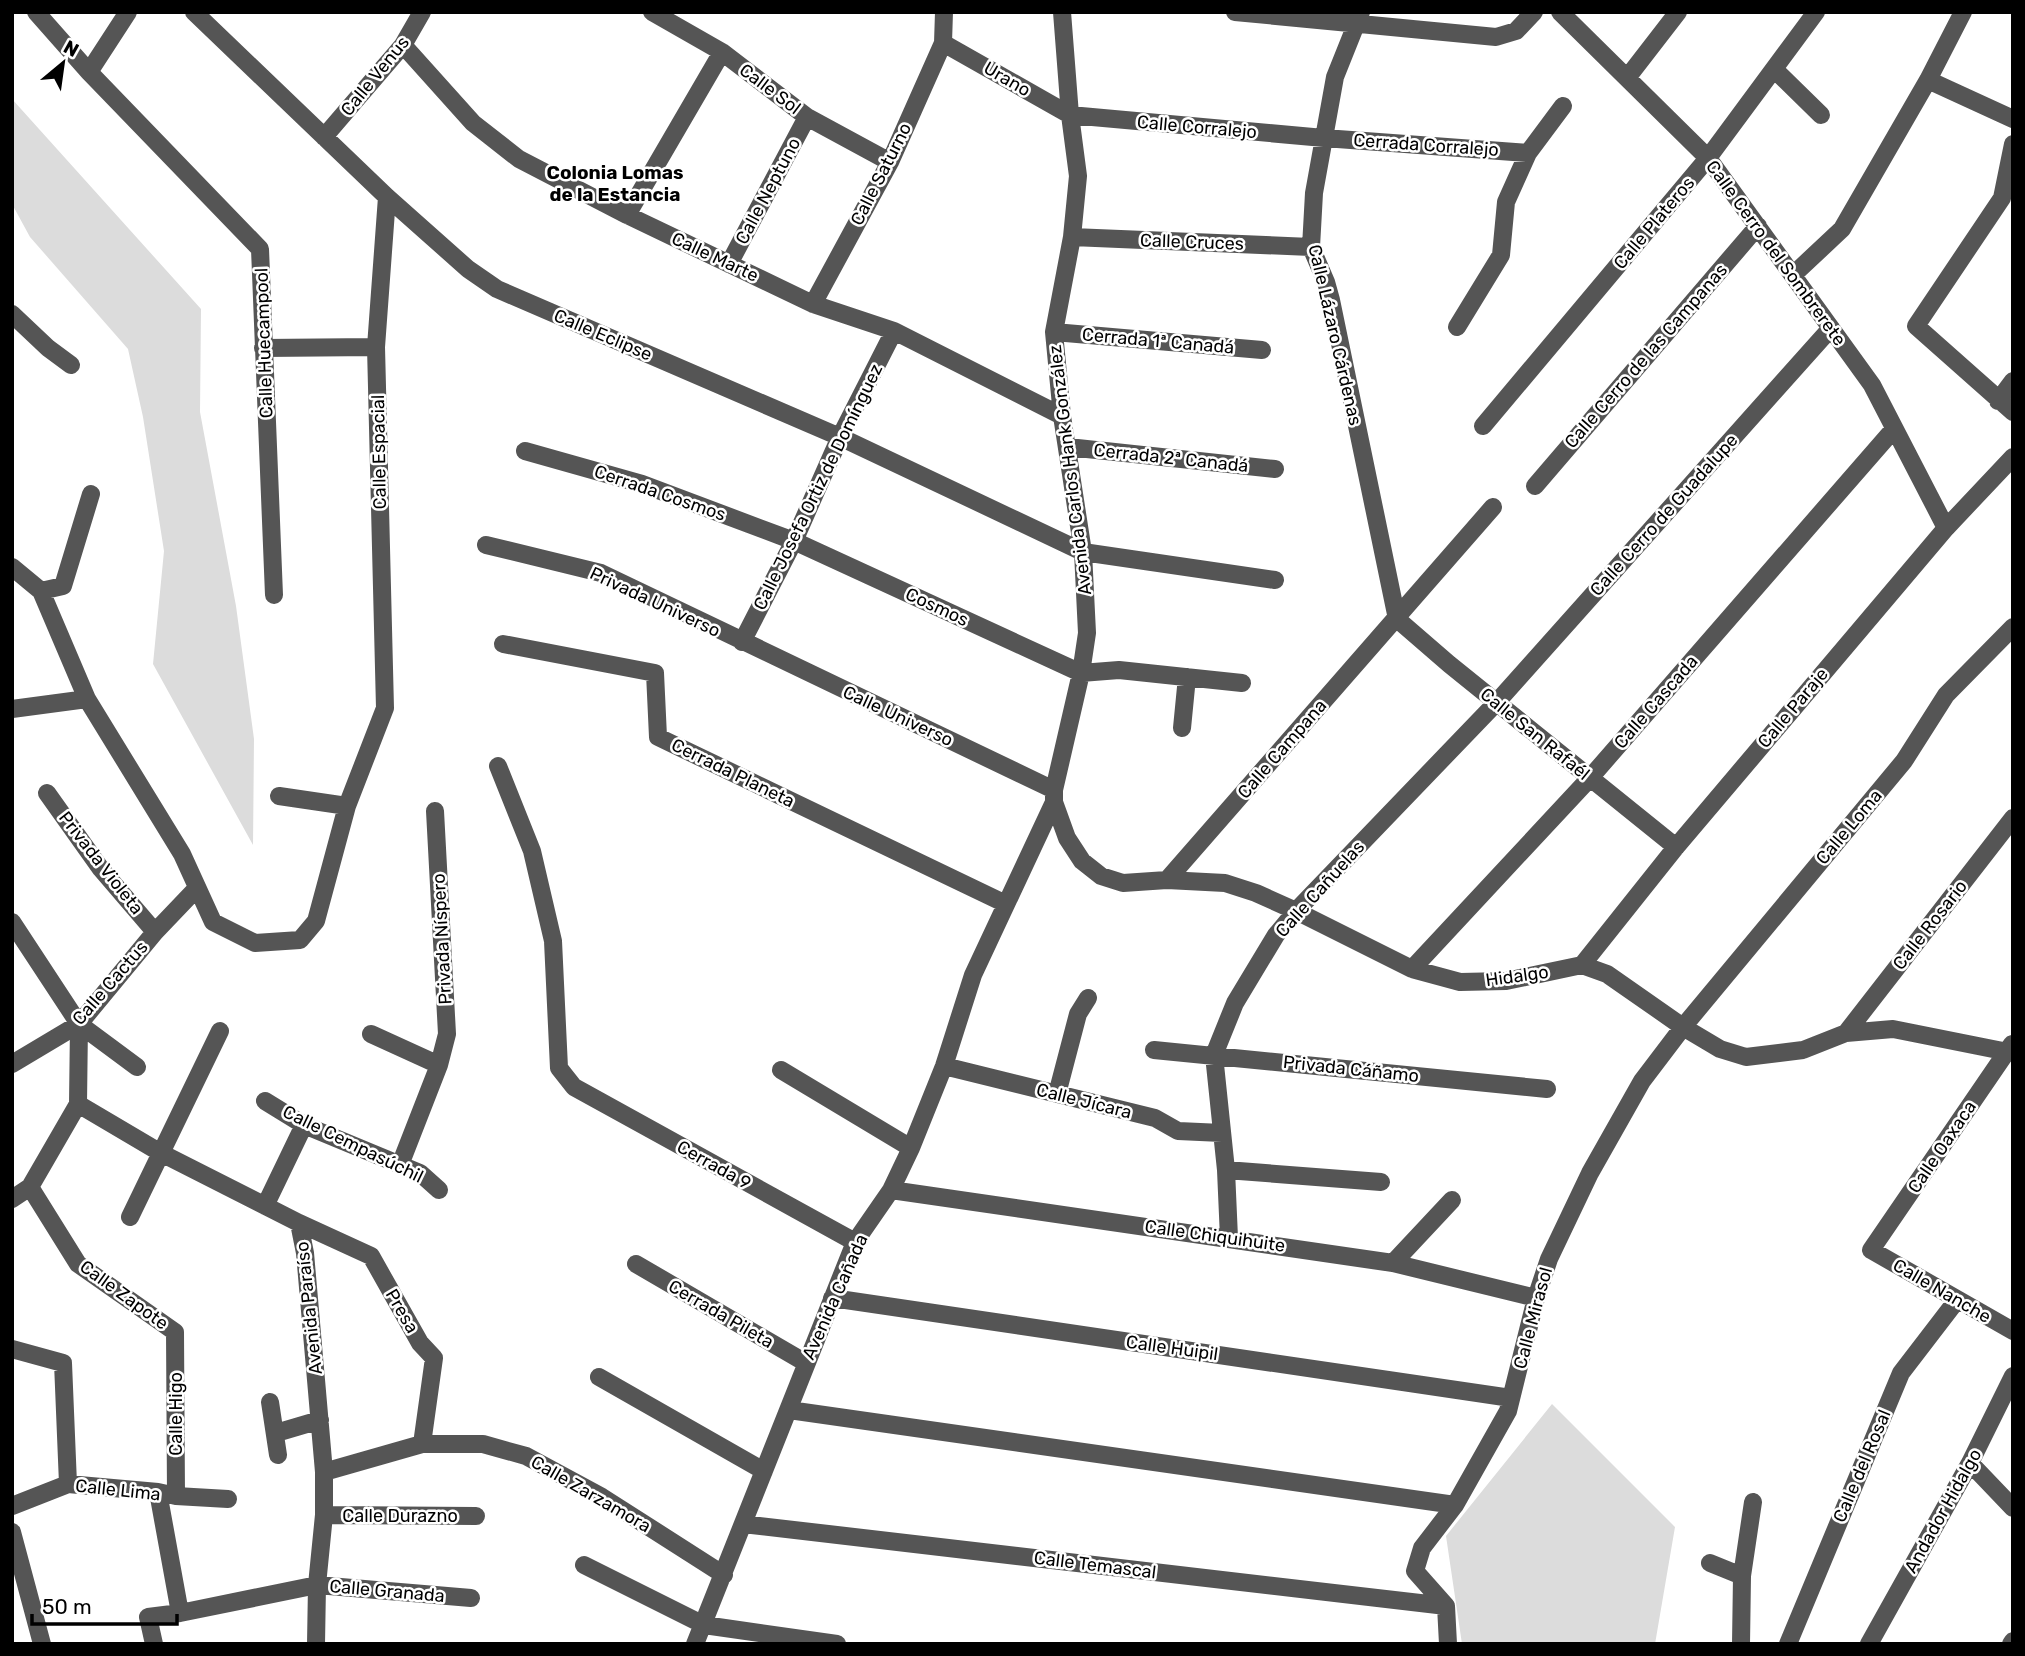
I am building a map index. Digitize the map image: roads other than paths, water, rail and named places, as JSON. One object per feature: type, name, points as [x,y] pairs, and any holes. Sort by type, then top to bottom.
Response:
[{"type":"street","name":"Calle Huecampool","points":[[36,12],[89,72],[260,249],[274,594]]},
{"type":"street","points":[[89,72],[128,12]]},
{"type":"street","name":"Calle Eclipse","points":[[194,12],[387,197],[468,269],[497,289],[840,438],[1083,552],[1275,580]]},
{"type":"street","name":"Calle Venus","points":[[324,137],[403,45],[422,12]]},
{"type":"street","name":"Calle Sol","points":[[652,12],[722,52],[807,117],[890,162]]},
{"type":"street","points":[[943,43],[944,12]]},
{"type":"street","name":"Avenida Carlos Hank González","points":[[1054,796],[1087,634],[1083,552],[1062,416],[1054,332],[1072,237],[1078,176],[1062,12]]},
{"type":"street","points":[[1235,12],[1358,18],[1496,37],[1516,32],[1534,12]]},
{"type":"street","name":"Calle Cerro del Sombrerete","points":[[1560,12],[1709,158],[1872,385],[1946,528]]},
{"type":"street","points":[[1627,78],[1678,12]]},
{"type":"street","name":"Calle Plateros","points":[[1483,426],[1709,158],[1816,12]]},
{"type":"street","points":[[1793,275],[1842,229],[1928,80],[1963,12]]},
{"type":"street","name":"Calle Lázaro Cárdenas","points":[[1358,18],[1335,78],[1314,193],[1311,247],[1331,300],[1397,619]]},
{"type":"street","name":"Urano","points":[[943,43],[1070,115]]},
{"type":"street","name":"Calle Saturno","points":[[813,304],[890,162],[943,43]]},
{"type":"street","name":"Calle Marte","points":[[403,45],[473,123],[519,159],[626,215],[813,304],[894,331],[1062,416]]},
{"type":"street","points":[[626,215],[722,52]]},
{"type":"street","points":[[1774,69],[1821,115]]},
{"type":"street","points":[[1928,80],[2013,119]]},
{"type":"street","points":[[1457,327],[1501,255],[1506,202],[1528,153],[1563,106]]},
{"type":"street","name":"Calle Corralejo","points":[[1070,115],[1324,138]]},
{"type":"street","name":"Calle Neptuno","points":[[729,264],[807,117]]},
{"type":"street","name":"Cerrada Corralejo","points":[[1324,138],[1528,153]]},
{"type":"street","points":[[2013,144],[2001,198],[1916,326],[2005,407],[2013,381]]},
{"type":"street","name":"Calle Espacial","points":[[347,806],[385,708],[376,347],[387,197]]},
{"type":"street","name":"Calle Cerro de las Campanas","points":[[1535,486],[1758,226]]},
{"type":"street","name":"Calle Cruces","points":[[1072,237],[1311,247]]},
{"type":"street","points":[[12,314],[48,348],[71,365]]},
{"type":"street","name":"Calle Cerro de Guadalupe","points":[[1497,702],[1831,328]]},
{"type":"street","name":"Calle Josefa Ortiz de Domínguez","points":[[741,642],[794,541],[840,438],[894,331]]},
{"type":"street","name":"Cerrada 1ª Canadá","points":[[1054,332],[1262,350]]},
{"type":"street","points":[[263,348],[376,347]]},
{"type":"street","name":"Calle Cascada","points":[[1412,969],[1589,779],[1894,429]]},
{"type":"street","name":"Cerrada 2ª Canadá","points":[[1068,447],[1275,469]]},
{"type":"street","name":"Cerrada Cosmos","points":[[525,451],[642,484],[794,541]]},
{"type":"street","name":"Calle Paraje","points":[[1582,965],[1676,847],[1946,528],[2013,457]]},
{"type":"street","points":[[41,591],[63,586],[91,494]]},
{"type":"street","points":[[1397,619],[1493,507]]},
{"type":"street","name":"Cosmos","points":[[794,541],[1081,673]]},
{"type":"street","name":"Privada Universo","points":[[486,545],[601,573],[741,642]]},
{"type":"street","points":[[12,568],[41,591],[87,699],[182,854],[213,922],[255,943],[300,940],[316,921],[347,806],[279,796]]},
{"type":"street","name":"Calle San Rafaél","points":[[1397,619],[1589,779],[1676,847]]},
{"type":"street","name":"Calle Campana","points":[[1167,880],[1397,619]]},
{"type":"street","name":"Calle Loma","points":[[1683,1027],[1904,761],[1946,695],[2013,627]]},
{"type":"street","name":"Calle Universo","points":[[741,642],[1054,796]]},
{"type":"street","name":"Cerrada Planeta","points":[[503,644],[655,673],[658,737],[1006,904]]},
{"type":"street","points":[[1081,673],[1119,670],[1242,683]]},
{"type":"street","points":[[1182,728],[1187,677]]},
{"type":"street","points":[[12,709],[87,699]]},
{"type":"street","name":"Calle Cañuelas","points":[[1229,1238],[1226,1170],[1214,1055],[1236,1003],[1276,936],[1296,911],[1497,702]]},
{"type":"street","name":"Cerrada 9","points":[[498,766],[535,864],[553,942],[559,1068],[574,1087],[855,1242]]},
{"type":"street","name":"Privada Violeta","points":[[47,793],[101,869],[155,932]]},
{"type":"street","name":"Hidalgo","points":[[1054,796],[1067,838],[1082,861],[1101,876],[1123,883],[1167,880],[1225,883],[1296,911],[1412,969],[1460,982],[1506,981],[1582,965]]},
{"type":"street","name":"Avenida Cañada","points":[[695,1644],[855,1242],[891,1190],[911,1148],[944,1066],[973,975],[1054,796]]},
{"type":"street","name":"Privada Níspero","points":[[400,1165],[439,1065],[447,1034],[435,811]]},
{"type":"street","name":"Calle Rosario","points":[[1846,1033],[2013,818]]},
{"type":"street","name":"Calle Cactus","points":[[12,1064],[79,1024],[155,932],[197,888]]},
{"type":"street","points":[[12,922],[79,1024],[136,1067]]},
{"type":"street","points":[[1582,965],[1606,974],[1720,1049],[1746,1057],[1803,1050],[1846,1033],[1893,1029],[2011,1050]]},
{"type":"street","points":[[1057,1094],[1078,1014],[1088,998]]},
{"type":"street","points":[[12,1199],[30,1187],[78,1104],[79,1024]]},
{"type":"street","name":"Calle Mirasol","points":[[1446,1606],[1415,1570],[1422,1548],[1455,1505],[1508,1411],[1536,1298],[1549,1259],[1590,1173],[1642,1081],[1683,1027]]},
{"type":"street","points":[[130,1217],[220,1031]]},
{"type":"street","points":[[371,1034],[439,1065]]},
{"type":"street","name":"Privada Cáñamo","points":[[1154,1050],[1547,1089]]},
{"type":"street","name":"Calle Oaxaca","points":[[1871,1250],[2011,1050]]},
{"type":"street","name":"Calle Jícara","points":[[944,1066],[1155,1118],[1178,1131],[1222,1133]]},
{"type":"street","points":[[781,1070],[911,1148]]},
{"type":"street","name":"Calle Cempasúchil","points":[[265,1101],[304,1125],[420,1172],[439,1190]]},
{"type":"street","name":"Avenida Paraíso","points":[[78,1104],[161,1153],[299,1223],[305,1253],[324,1472],[316,1644]]},
{"type":"street","points":[[265,1206],[304,1125]]},
{"type":"street","points":[[1226,1170],[1381,1182]]},
{"type":"street","name":"Calle Zapote","points":[[30,1187],[78,1264],[175,1332]]},
{"type":"street","name":"Calle Chiquihuite","points":[[891,1190],[1393,1263],[1536,1298]]},
{"type":"street","points":[[1393,1263],[1452,1200]]},
{"type":"street","name":"Presa","points":[[299,1223],[371,1256],[420,1343],[434,1358],[422,1444]]},
{"type":"street","name":"Calle Nanche","points":[[1871,1250],[2013,1331]]},
{"type":"street","name":"Cerrada Pileta","points":[[636,1264],[806,1363]]},
{"type":"street","name":"Calle Huipil","points":[[832,1298],[1511,1398]]},
{"type":"street","name":"Calle del Rosal","points":[[1788,1644],[1901,1373],[1957,1300]]},
{"type":"street","name":"Calle Higo","points":[[175,1332],[176,1496]]},
{"type":"street","points":[[12,1349],[63,1363],[68,1484]]},
{"type":"street","points":[[598,1377],[764,1471]]},
{"type":"street","name":"Andador Hidalgo","points":[[1869,1644],[2010,1389]]},
{"type":"street","points":[[270,1402],[278,1455]]},
{"type":"street","points":[[789,1410],[1455,1505]]},
{"type":"street","points":[[276,1433],[320,1420]]},
{"type":"street","name":"Calle Zarzamora","points":[[324,1472],[422,1444],[483,1444],[526,1456],[602,1497],[724,1575]]},
{"type":"street","points":[[1970,1463],[2013,1507]]},
{"type":"street","name":"Calle Lima","points":[[12,1506],[68,1484],[228,1499]]},
{"type":"street","points":[[158,1492],[180,1613]]},
{"type":"street","points":[[1741,1644],[1742,1576],[1753,1502]]},
{"type":"street","name":"Calle Durazno","points":[[324,1515],[476,1516]]},
{"type":"street","name":"Calle Temascal","points":[[743,1524],[1446,1606]]},
{"type":"street","points":[[12,1532],[42,1644]]},
{"type":"street","points":[[1710,1563],[1742,1576]]},
{"type":"street","points":[[584,1564],[704,1625],[837,1644]]},
{"type":"street","name":"Calle Granada","points":[[154,1644],[148,1617],[317,1585],[471,1598]]},
{"type":"street","points":[[1446,1606],[1448,1644]]},
{"type":"district","name":"Colonia Lomas de la Estancia","points":[[615,183]]}]
